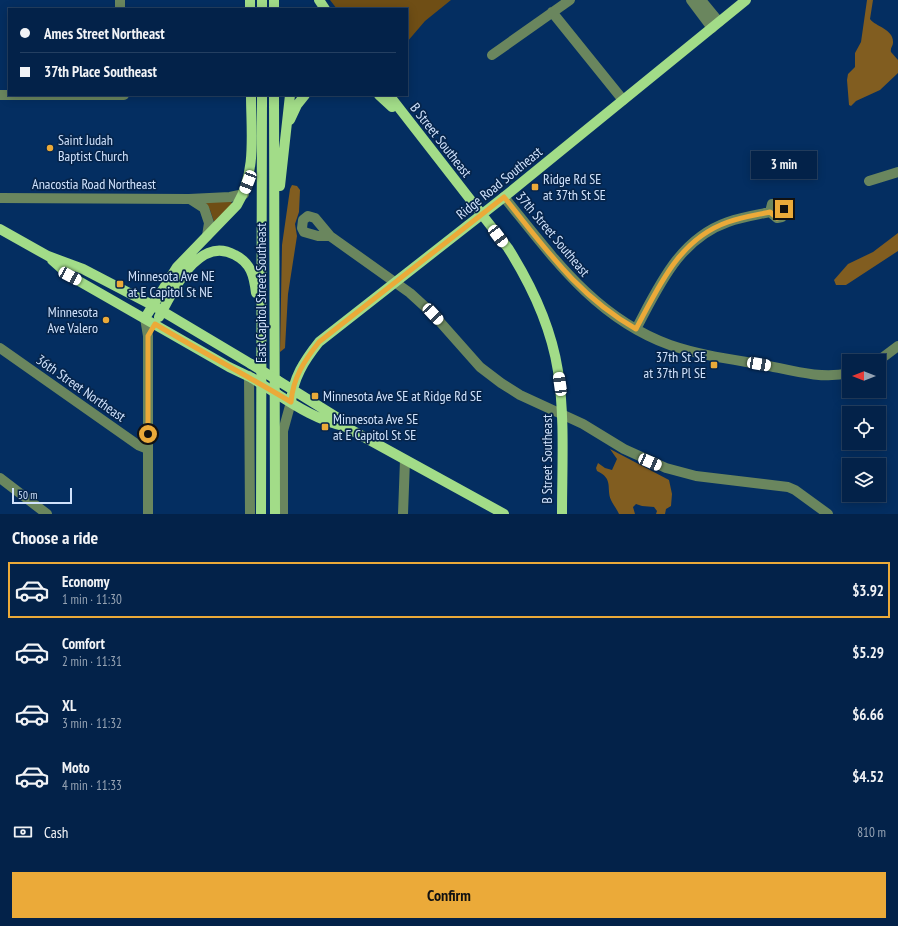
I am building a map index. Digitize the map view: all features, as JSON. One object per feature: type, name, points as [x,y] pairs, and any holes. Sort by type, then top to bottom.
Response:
[{"type":"main road","name":"Ridge Road Southeast","points":[[291,402],[292,388],[307,358],[319,342],[504,197],[746,0]]},
{"type":"main road","points":[[145,318],[177,267],[237,205],[244,194],[250,170],[251,96]]},
{"type":"main road","points":[[261,514],[262,96]]},
{"type":"main road","name":"East Capitol Street Southeast","points":[[274,96],[275,514]]},
{"type":"main road","points":[[274,248],[290,96]]},
{"type":"main road","points":[[285,140],[291,117],[304,96]]},
{"type":"main road","points":[[380,96],[410,123]]},
{"type":"main road","name":"B Street Southeast","points":[[390,96],[482,214],[519,266],[539,305],[556,363],[562,414],[562,514]]},
{"type":"main road","points":[[0,229],[48,256],[83,269],[152,305],[292,388],[338,418],[344,426]]},
{"type":"main road","points":[[155,324],[180,278],[200,258],[216,251],[231,253],[242,259],[252,271],[259,316],[261,352]]},
{"type":"main road","points":[[48,256],[70,276],[229,367],[250,377],[291,402],[335,424],[344,426],[405,460],[435,474],[504,514]]},
{"type":"main road","points":[[424,470],[432,478],[496,514]]},
{"type":"street","points":[[492,55],[570,0]]},
{"type":"street","points":[[691,0],[716,25]]},
{"type":"street","points":[[701,0],[716,25]]},
{"type":"street","points":[[552,12],[623,100]]},
{"type":"street","points":[[869,181],[898,172]]},
{"type":"street","name":"Anacostia Road Northeast","points":[[0,198],[189,199],[230,197],[244,194]]},
{"type":"street","name":"37th Street Southeast","points":[[504,197],[559,266],[576,284],[612,314],[636,329],[669,344],[704,355],[813,374],[842,374]]},
{"type":"street","points":[[189,199],[204,208],[209,223],[207,236]]},
{"type":"street","points":[[636,329],[673,263],[692,243],[712,229],[729,221],[770,212]]},
{"type":"street","points":[[330,236],[396,282],[433,314],[465,352],[486,372],[520,395],[592,429],[631,453],[662,467],[696,476],[788,487],[795,490],[828,514]]},
{"type":"street","points":[[145,318],[148,336],[148,514]]},
{"type":"street","points":[[148,336],[155,324]]},
{"type":"street","points":[[886,355],[898,346]]},
{"type":"street","name":"36th Street Northeast","points":[[0,348],[138,444],[148,449]]},
{"type":"street","points":[[250,377],[250,514]]},
{"type":"street","points":[[283,514],[283,431],[291,402]]},
{"type":"street","points":[[403,514],[405,460]]},
{"type":"street","points":[[0,478],[47,514]]},
{"type":"shaded area","points":[[330,0],[451,0],[425,21],[408,41],[408,8],[336,8]]},
{"type":"shaded area","points":[[867,0],[873,0],[870,19],[888,31],[893,38],[891,52],[898,60],[898,73],[880,90],[856,101],[851,106],[849,105],[847,80],[848,74],[855,67],[855,53],[861,42]]},
{"type":"shaded area","points":[[292,185],[297,186],[300,190],[299,212],[295,224],[297,236],[288,294],[285,348],[280,352],[282,245],[290,189]]},
{"type":"shaded area","points":[[202,200],[231,201],[232,204],[214,222],[210,210]]},
{"type":"shaded area","points":[[898,233],[898,251],[846,285],[836,285],[834,280],[848,264],[873,252]]},
{"type":"shaded area","points":[[610,449],[669,480],[672,494],[671,506],[666,509],[665,514],[656,514],[657,511],[654,507],[636,504],[633,507],[635,514],[619,514],[611,500],[606,477],[597,471],[596,468],[598,463],[605,468],[612,470],[617,459]]},
{"type":"place","name":"Saint Judah Baptist Church","points":[[50,148]]},
{"type":"place","name":"Ridge Rd SE at 37th St SE","points":[[535,187]]},
{"type":"place","name":"Minnesota Ave NE at E Capitol St NE","points":[[120,284]]},
{"type":"place","name":"Minnesota Ave Valero","points":[[106,320]]},
{"type":"place","name":"37th St SE at 37th Pl SE","points":[[714,365]]},
{"type":"place","name":"Minnesota Ave SE at Ridge Rd SE","points":[[315,396]]},
{"type":"place","name":"Minnesota Ave SE at E Capitol St SE","points":[[325,427]]},
{"type":"route","points":[[148,434],[148,336],[155,324],[229,367],[249,376],[291,402],[292,388],[296,377],[307,358],[319,342],[504,197],[559,266],[576,284],[612,314],[636,329],[673,263],[695,240],[720,225],[742,217],[770,212],[773,217],[782,217],[784,209]]}]
